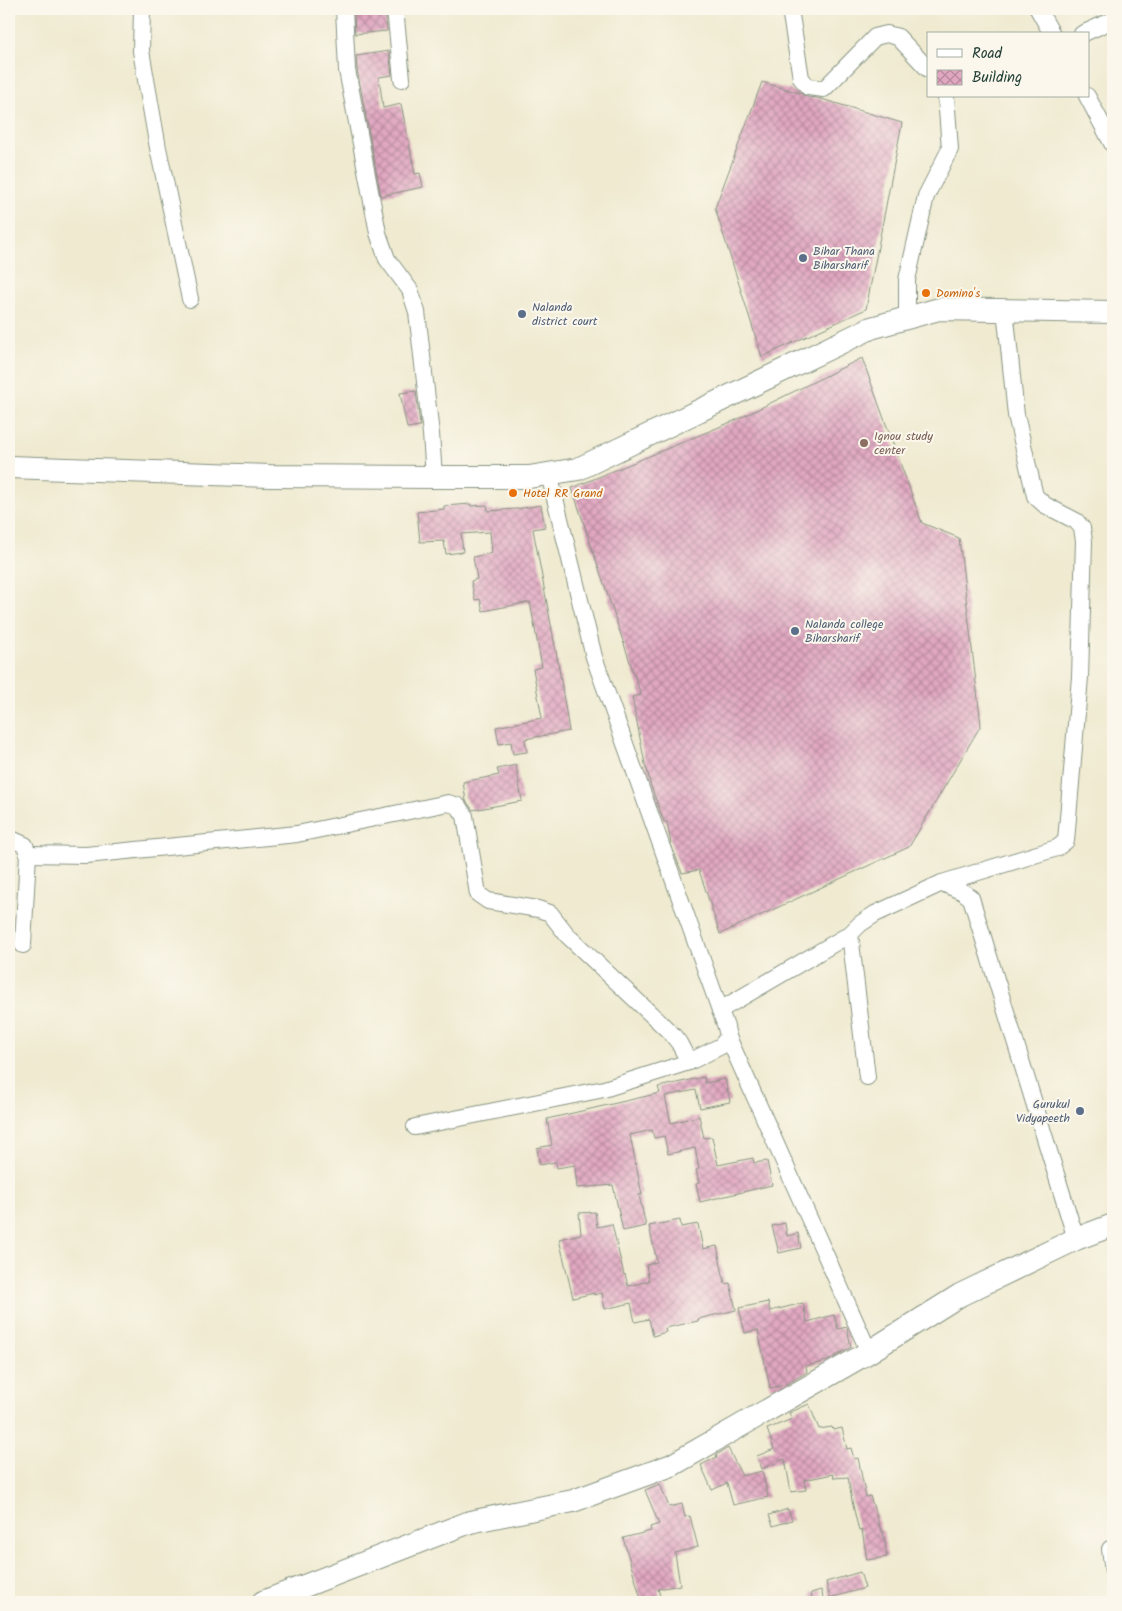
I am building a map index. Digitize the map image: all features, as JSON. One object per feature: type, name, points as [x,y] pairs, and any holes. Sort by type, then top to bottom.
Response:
[{"type":"main road","points":[[9,467],[270,476],[529,477],[578,469],[871,328],[939,309],[1113,312]]},
{"type":"main road","points":[[263,1602],[470,1522],[574,1501],[672,1465],[869,1352],[960,1295],[1076,1239],[1113,1225]]},
{"type":"street","points":[[142,9],[141,51],[158,148],[190,299]]},
{"type":"street","points":[[344,9],[346,70],[378,234],[387,259],[410,290],[417,312],[434,477]]},
{"type":"street","points":[[394,9],[402,79]]},
{"type":"street","points":[[790,9],[801,78],[808,87],[824,89],[875,37],[887,34],[898,37],[927,68]]},
{"type":"street","points":[[1038,9],[1051,32]]},
{"type":"street","points":[[1086,32],[1113,20]]},
{"type":"street","points":[[907,318],[907,280],[926,196],[950,149],[946,98]]},
{"type":"street","points":[[1088,98],[1113,145]]},
{"type":"street","points":[[720,1010],[850,934],[860,924],[875,914],[942,883],[1057,848],[1066,841],[1080,677],[1084,541],[1082,528],[1076,521],[1045,505],[1035,496],[1016,414],[1005,309]]},
{"type":"street","points":[[549,474],[594,657],[728,1037],[869,1352]]},
{"type":"street","points":[[28,854],[86,855],[297,834],[448,803],[458,806],[465,816],[478,894],[488,901],[538,909],[550,913],[568,936],[672,1034],[689,1062]]},
{"type":"street","points":[[9,838],[25,845],[28,854],[23,945]]},
{"type":"street","points":[[942,883],[963,892],[971,898],[1076,1239]]},
{"type":"street","points":[[850,934],[867,1077]]},
{"type":"street","points":[[415,1127],[604,1089],[689,1062],[721,1046],[728,1037]]},
{"type":"street","points":[[1110,1549],[1113,1571]]},
{"type":"building","points":[[385,10],[387,31],[355,34],[354,13]]},
{"type":"building","points":[[389,51],[392,75],[379,77],[383,108],[401,104],[415,174],[420,173],[423,187],[381,196],[356,56]]},
{"type":"building","name":"Bihar Thana Biharsharif","points":[[762,82],[800,93],[807,97],[818,98],[902,123],[866,309],[762,357],[715,208]]},
{"type":"building","name":"Nalanda college Biharsharif","points":[[862,358],[922,523],[959,538],[981,725],[909,847],[720,934],[699,870],[682,873],[671,844],[667,822],[664,822],[650,783],[632,697],[641,695],[572,488],[736,420]]},
{"type":"building","points":[[416,391],[420,426],[407,428],[400,393]]},
{"type":"building","points":[[471,504],[471,506],[487,505],[488,511],[541,505],[545,527],[533,529],[569,731],[525,739],[527,752],[513,754],[511,742],[499,744],[496,727],[542,718],[533,669],[542,667],[530,602],[483,611],[480,599],[475,600],[471,581],[477,579],[473,557],[492,553],[490,532],[461,534],[463,552],[446,554],[444,541],[420,542],[417,512],[444,509],[444,506]]},
{"type":"building","points":[[516,765],[522,801],[473,810],[466,801],[463,782],[499,775],[497,769]]},
{"type":"building","points":[[704,1077],[705,1083],[725,1079],[730,1102],[700,1108],[696,1090],[665,1096],[671,1123],[699,1116],[704,1138],[712,1137],[718,1165],[753,1158],[754,1163],[767,1161],[772,1185],[700,1202],[696,1184],[699,1183],[696,1170],[699,1169],[695,1148],[668,1154],[664,1136],[654,1138],[652,1130],[630,1135],[642,1195],[639,1195],[646,1226],[623,1231],[613,1185],[577,1188],[575,1165],[557,1168],[556,1162],[540,1165],[537,1148],[552,1145],[547,1119],[660,1093],[658,1087]]},
{"type":"building","points":[[595,1212],[597,1227],[612,1224],[628,1286],[649,1281],[646,1265],[657,1262],[649,1226],[680,1220],[681,1227],[698,1224],[703,1249],[717,1246],[725,1284],[730,1283],[736,1310],[665,1328],[666,1332],[653,1336],[649,1319],[635,1322],[631,1303],[605,1309],[602,1293],[573,1298],[559,1239],[581,1234],[579,1213]]},
{"type":"building","points":[[785,1223],[787,1236],[798,1233],[801,1248],[779,1253],[772,1226]]},
{"type":"building","points":[[768,1302],[770,1311],[803,1303],[807,1322],[834,1315],[838,1329],[847,1327],[851,1347],[827,1361],[806,1366],[807,1372],[785,1385],[770,1388],[758,1330],[745,1333],[739,1308]]},
{"type":"building","points":[[809,1404],[819,1429],[832,1427],[833,1430],[842,1428],[847,1449],[851,1448],[854,1459],[858,1458],[866,1497],[870,1496],[881,1531],[883,1531],[887,1557],[867,1560],[862,1530],[859,1531],[848,1477],[834,1478],[833,1474],[804,1480],[806,1490],[791,1492],[785,1459],[762,1469],[757,1456],[774,1449],[767,1429],[792,1419],[789,1413]]},
{"type":"building","points":[[728,1448],[742,1476],[762,1471],[768,1497],[733,1505],[727,1483],[712,1490],[701,1465],[717,1457],[716,1455]]},
{"type":"building","points":[[660,1484],[669,1507],[682,1504],[685,1517],[690,1516],[698,1547],[675,1553],[680,1585],[658,1589],[661,1599],[642,1602],[623,1538],[651,1531],[650,1527],[659,1524],[645,1490]]},
{"type":"building","points":[[788,1509],[792,1520],[773,1526],[769,1515]]},
{"type":"building","points":[[860,1572],[865,1588],[830,1598],[826,1582]]},
{"type":"building","points":[[821,1590],[824,1601],[813,1602],[811,1593]]},
{"type":"place","name":"Bihar Thana Biharsharif","points":[[803,258]]},
{"type":"place","name":"Domino's","points":[[926,293]]},
{"type":"place","name":"Nalanda district court","points":[[522,314]]},
{"type":"place","name":"Ignou study center","points":[[864,443]]},
{"type":"place","name":"Hotel RR Grand","points":[[513,493]]},
{"type":"place","name":"Nalanda college Biharsharif","points":[[795,631]]},
{"type":"place","name":"Gurukul Vidyapeeth","points":[[1080,1111]]}]
